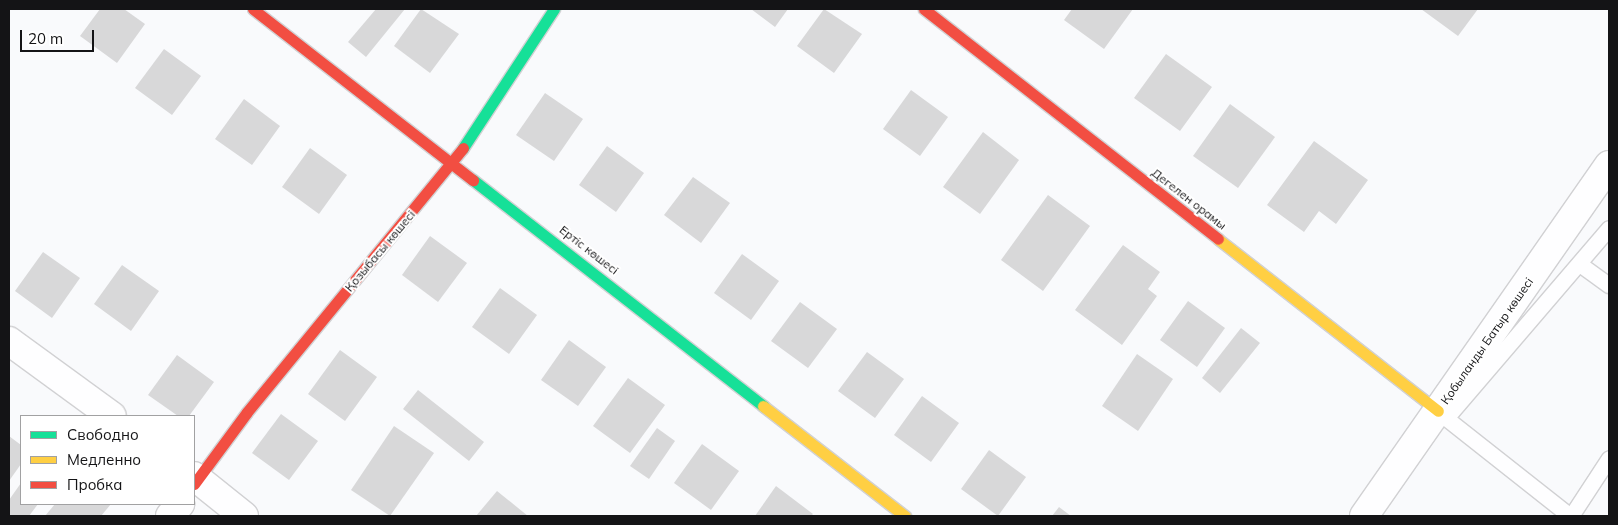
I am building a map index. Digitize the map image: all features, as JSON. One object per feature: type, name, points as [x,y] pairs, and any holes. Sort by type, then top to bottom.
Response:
[{"type":"street","name":"Ертіс көшесі","points":[[254,9],[454,161],[905,516]]},
{"type":"street","name":"Қозыбасы көшесі","points":[[195,480],[247,412],[454,161],[554,9]]},
{"type":"street","name":"Дегелен орамы","points":[[924,9],[1442,415]]},
{"type":"street","name":"Қобыланды Батыр көшесі","points":[[1364,516],[1442,415],[1609,165]]},
{"type":"street","points":[[9,341],[111,415]]},
{"type":"street","points":[[195,480],[244,516]]},
{"type":"street","points":[[170,516],[179,505]]},
{"type":"lane","points":[[1609,228],[1581,265],[1442,415],[1570,516],[1609,458]]},
{"type":"lane","points":[[1581,265],[1609,285]]},
{"type":"building","points":[[100,9],[124,9],[145,24],[117,63],[80,36]]},
{"type":"building","points":[[376,9],[405,9],[366,57],[348,42]]},
{"type":"building","points":[[421,9],[459,34],[430,73],[394,46]]},
{"type":"building","points":[[751,9],[788,9],[775,27]]},
{"type":"building","points":[[824,9],[862,34],[834,73],[797,46]]},
{"type":"building","points":[[1072,9],[1133,9],[1104,49],[1064,20]]},
{"type":"building","points":[[1421,9],[1478,9],[1458,36]]},
{"type":"building","points":[[164,49],[201,76],[172,115],[135,88]]},
{"type":"building","points":[[1166,54],[1212,87],[1180,131],[1134,98]]},
{"type":"building","points":[[911,90],[948,117],[920,156],[883,129]]},
{"type":"building","points":[[545,93],[583,119],[554,161],[516,135]]},
{"type":"building","points":[[244,99],[280,126],[252,165],[215,139]]},
{"type":"building","points":[[1230,104],[1275,137],[1238,188],[1193,156]]},
{"type":"building","points":[[983,132],[1019,160],[980,214],[943,187]]},
{"type":"building","points":[[1314,141],[1368,180],[1336,224],[1319,211],[1304,232],[1267,205]]},
{"type":"building","points":[[607,146],[644,173],[616,212],[579,185]]},
{"type":"building","points":[[310,148],[347,175],[319,214],[282,187]]},
{"type":"building","points":[[693,177],[730,203],[701,243],[664,215]]},
{"type":"building","points":[[1048,195],[1090,226],[1043,291],[1001,260]]},
{"type":"building","points":[[430,236],[467,263],[438,302],[402,275]]},
{"type":"building","points":[[1123,245],[1160,272],[1148,289],[1157,296],[1122,345],[1075,310]]},
{"type":"building","points":[[43,252],[80,278],[52,318],[15,291]]},
{"type":"building","points":[[742,254],[779,281],[751,320],[714,293]]},
{"type":"building","points":[[122,265],[159,291],[131,331],[94,304]]},
{"type":"building","points":[[500,288],[537,315],[509,354],[472,327]]},
{"type":"building","points":[[1188,301],[1225,328],[1197,367],[1160,340]]},
{"type":"building","points":[[800,302],[837,329],[808,368],[771,341]]},
{"type":"building","points":[[1241,328],[1260,343],[1220,393],[1202,378]]},
{"type":"building","points":[[569,340],[606,367],[578,406],[541,380]]},
{"type":"building","points":[[340,350],[377,377],[345,421],[308,394]]},
{"type":"building","points":[[867,352],[904,379],[875,418],[838,391]]},
{"type":"building","points":[[1137,354],[1173,379],[1138,431],[1102,406]]},
{"type":"building","points":[[177,355],[214,382],[190,415],[177,415],[148,395]]},
{"type":"building","points":[[628,378],[665,405],[630,453],[593,426]]},
{"type":"building","points":[[418,390],[484,442],[469,461],[403,409]]},
{"type":"building","points":[[922,396],[959,423],[931,462],[894,435]]},
{"type":"building","points":[[281,414],[318,441],[289,480],[252,453]]},
{"type":"building","points":[[394,426],[434,453],[390,516],[351,490]]},
{"type":"building","points":[[657,428],[675,441],[649,479],[630,466]]},
{"type":"building","points":[[9,436],[20,444],[20,465],[9,481]]},
{"type":"building","points":[[702,444],[739,471],[711,510],[674,483]]},
{"type":"building","points":[[989,450],[1026,477],[998,516],[961,489]]},
{"type":"building","points":[[20,484],[20,505],[37,505],[29,516],[9,516],[9,500]]},
{"type":"building","points":[[776,486],[813,514],[811,516],[755,516]]},
{"type":"building","points":[[497,491],[528,516],[476,516]]},
{"type":"building","points":[[54,505],[110,505],[101,516],[45,516]]},
{"type":"building","points":[[1059,507],[1071,516],[1052,516]]},
{"type":"traffic: fast","points":[[463,148],[554,9]]},
{"type":"traffic: fast","points":[[473,180],[763,406]]},
{"type":"traffic: slow","points":[[1218,239],[1438,411]]},
{"type":"traffic: slow","points":[[763,406],[905,516]]},
{"type":"traffic: jam","points":[[253,9],[473,180]]},
{"type":"traffic: jam","points":[[924,9],[1218,239]]},
{"type":"traffic: jam","points":[[195,483],[247,412],[463,148]]}]
